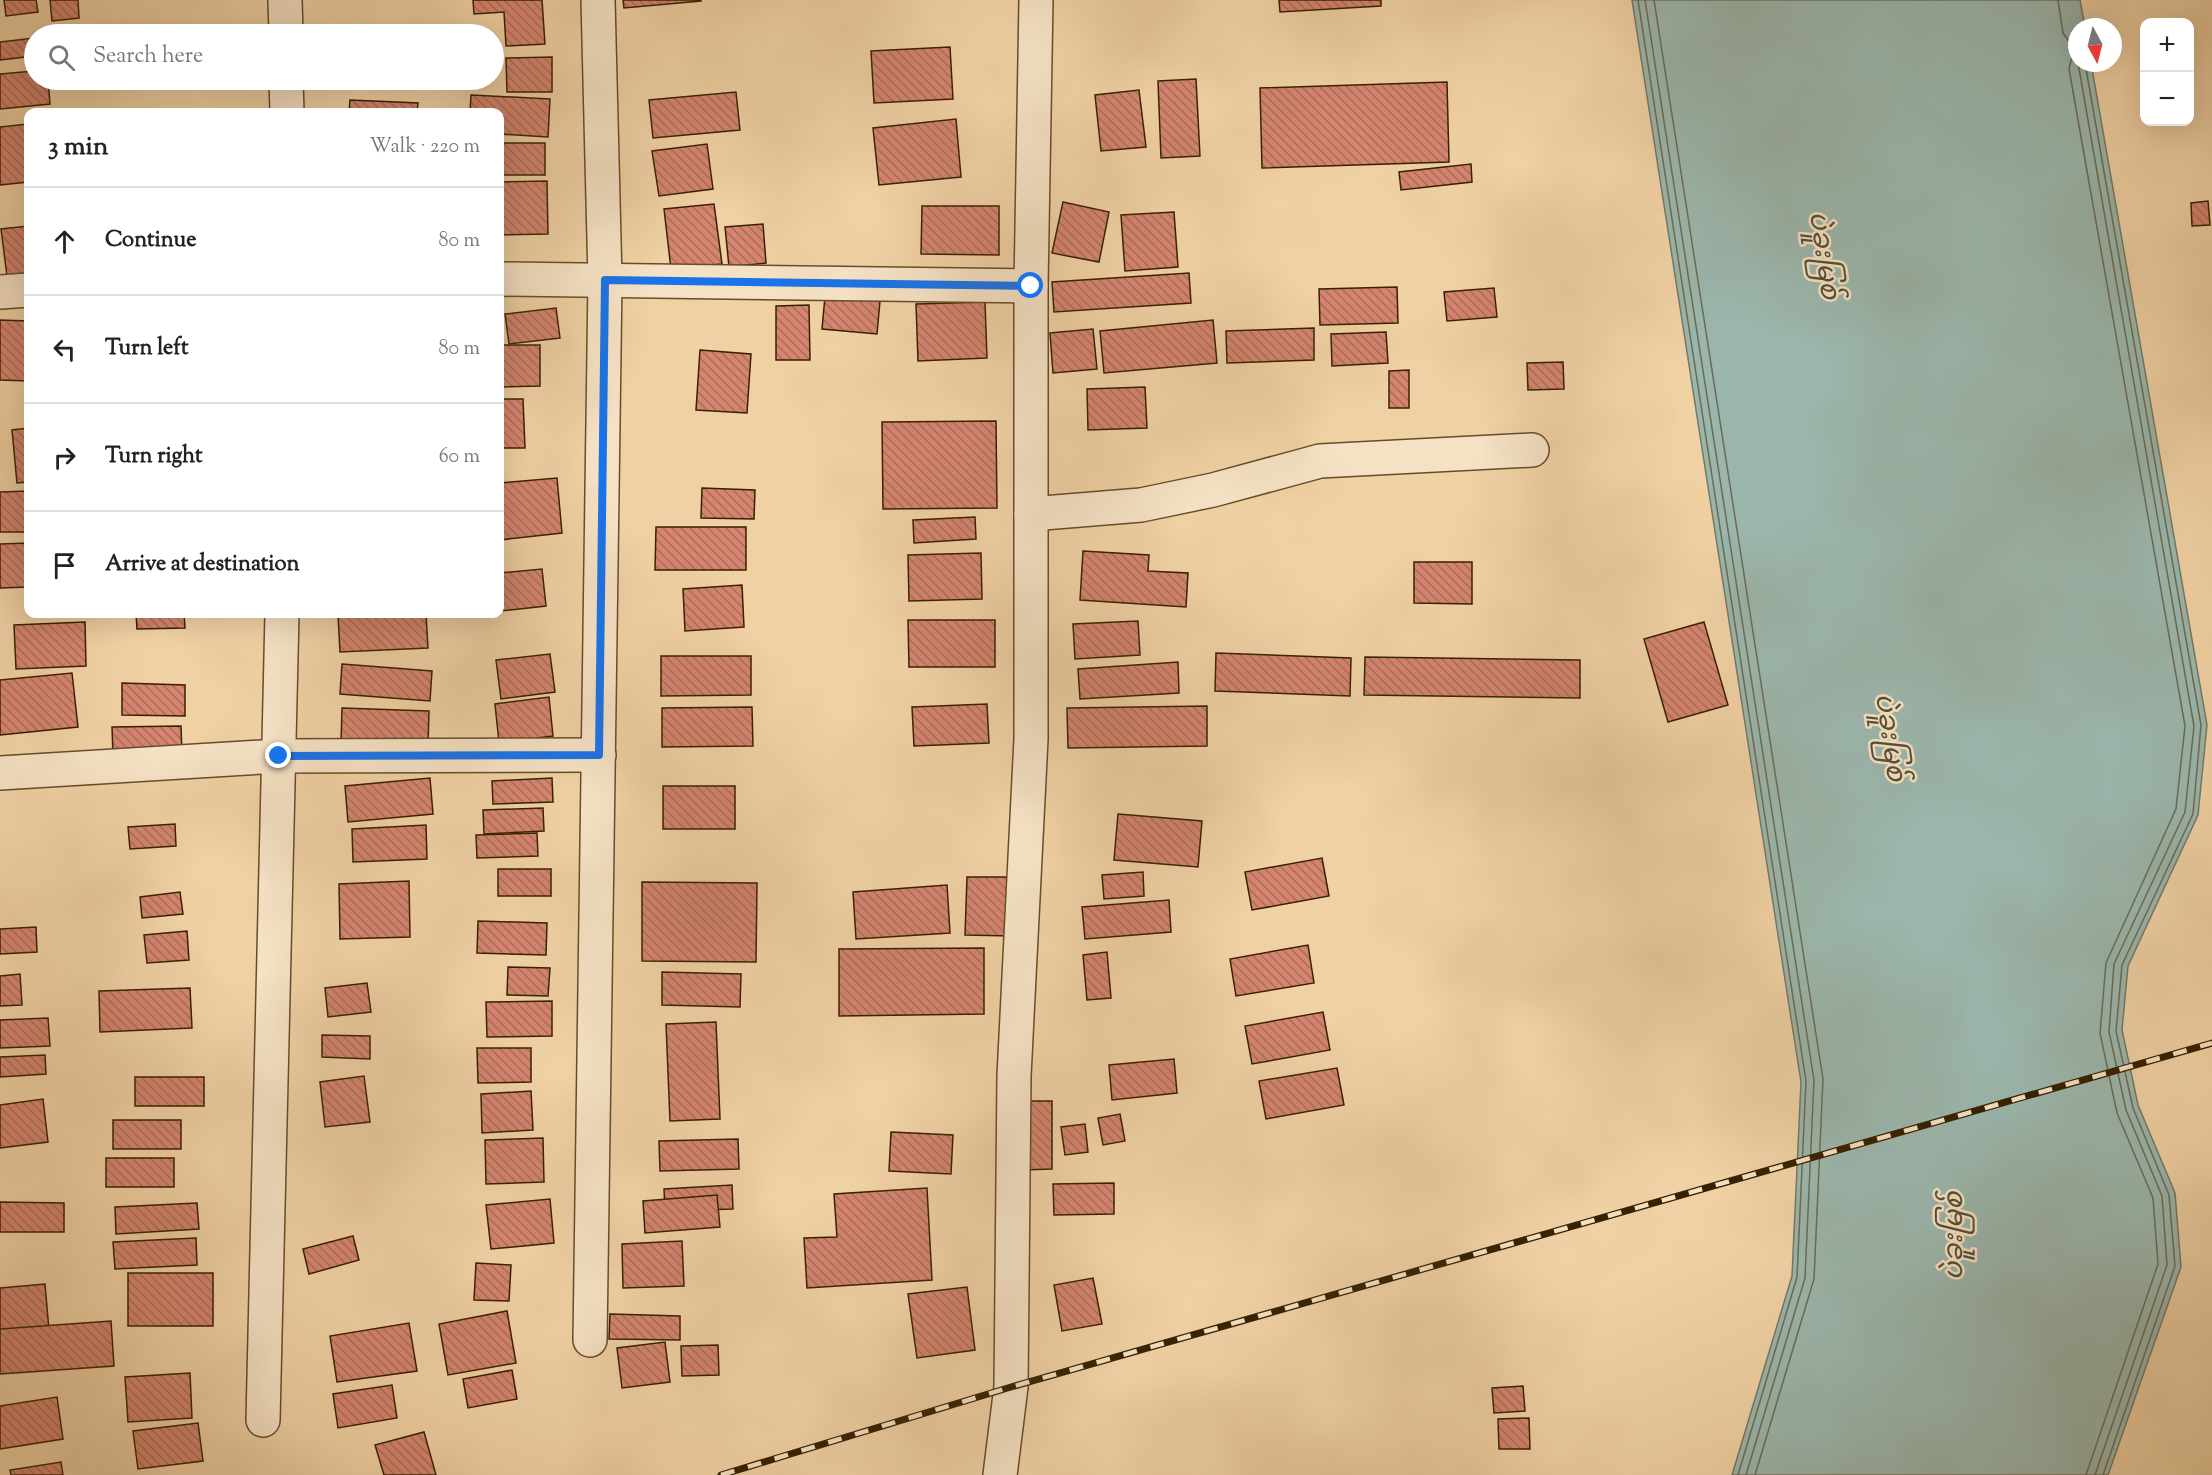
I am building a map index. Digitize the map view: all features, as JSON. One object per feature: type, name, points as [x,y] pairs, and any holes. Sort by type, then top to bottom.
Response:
[{"type":"street","points":[[285,0],[286,24]]},
{"type":"street","points":[[590,1340],[605,280],[598,0]]},
{"type":"street","points":[[1000,1475],[1011,1387],[1014,1076],[1031,739],[1031,286],[1036,0]]},
{"type":"street","points":[[286,90],[287,108]]},
{"type":"street","points":[[504,279],[1031,286]]},
{"type":"street","points":[[0,292],[24,291]]},
{"type":"street","points":[[1031,514],[1141,505],[1320,461],[1532,450]]},
{"type":"street","points":[[263,1420],[282,618]]},
{"type":"street","points":[[0,773],[279,756],[599,755]]},
{"type":"water","name":"ပဲခူးမြစ်","points":[[1632,0],[2080,0],[2083,18],[2068,18],[2068,72],[2093,72],[2207,725],[2198,815],[2128,966],[2122,1030],[2138,1105],[2175,1193],[2181,1267],[2108,1475],[1732,1475],[1792,1276],[1801,1082]]},
{"type":"building","points":[[4,0],[36,0],[38,12],[6,16]]},
{"type":"building","points":[[50,0],[78,0],[79,18],[52,21]]},
{"type":"building","points":[[473,0],[542,0],[545,44],[506,46],[504,12],[474,14]]},
{"type":"building","points":[[623,0],[701,0],[701,1],[624,8]]},
{"type":"building","points":[[1279,0],[1381,0],[1381,6],[1280,12]]},
{"type":"building","points":[[24,39],[24,57],[0,60],[0,42]]},
{"type":"building","points":[[950,47],[953,99],[874,103],[871,51]]},
{"type":"building","points":[[552,57],[552,92],[507,92],[506,58]]},
{"type":"building","points":[[24,72],[24,90],[49,90],[50,104],[0,109],[0,74]]},
{"type":"building","points":[[1196,79],[1200,156],[1161,158],[1158,81]]},
{"type":"building","points":[[1447,82],[1449,162],[1262,168],[1260,88]]},
{"type":"building","points":[[1139,90],[1146,147],[1101,151],[1095,95]]},
{"type":"building","points":[[736,92],[740,130],[653,138],[649,100]]},
{"type":"building","points":[[471,95],[550,99],[548,137],[504,134],[504,108],[470,108]]},
{"type":"building","points":[[350,100],[418,103],[417,108],[349,108]]},
{"type":"building","points":[[956,119],[961,177],[879,185],[873,128]]},
{"type":"building","points":[[24,124],[24,182],[0,185],[0,127]]},
{"type":"building","points":[[504,143],[545,143],[545,175],[504,175]]},
{"type":"building","points":[[707,144],[713,189],[659,196],[652,151]]},
{"type":"building","points":[[1471,164],[1472,182],[1401,190],[1399,172]]},
{"type":"building","points":[[547,181],[548,234],[504,235],[504,182]]},
{"type":"building","points":[[2208,201],[2210,225],[2192,226],[2191,203]]},
{"type":"building","points":[[1063,202],[1109,212],[1099,262],[1052,253]]},
{"type":"building","points":[[714,204],[722,264],[671,269],[664,209]]},
{"type":"building","points":[[922,206],[999,206],[999,255],[921,254]]},
{"type":"building","points":[[1174,212],[1178,267],[1125,271],[1121,215]]},
{"type":"building","points":[[763,224],[766,263],[729,267],[725,227]]},
{"type":"building","points":[[24,226],[24,282],[8,284],[1,229]]},
{"type":"building","points":[[1189,273],[1191,303],[1054,312],[1052,282]]},
{"type":"building","points":[[1397,287],[1398,323],[1320,325],[1319,289]]},
{"type":"building","points":[[1494,288],[1497,317],[1447,321],[1444,292]]},
{"type":"building","points":[[825,296],[880,301],[877,334],[822,329]]},
{"type":"building","points":[[985,302],[987,358],[918,361],[916,304]]},
{"type":"building","points":[[809,305],[810,360],[776,360],[776,306]]},
{"type":"building","points":[[556,308],[560,338],[509,344],[505,314]]},
{"type":"building","points":[[0,320],[24,321],[24,381],[0,380]]},
{"type":"building","points":[[1213,320],[1217,363],[1104,373],[1100,331]]},
{"type":"building","points":[[1314,328],[1314,360],[1227,363],[1226,331]]},
{"type":"building","points":[[1093,329],[1097,369],[1053,373],[1050,333]]},
{"type":"building","points":[[1386,332],[1388,363],[1332,366],[1331,334]]},
{"type":"building","points":[[504,345],[540,345],[540,386],[504,387]]},
{"type":"building","points":[[700,350],[751,354],[747,413],[696,410]]},
{"type":"building","points":[[1563,362],[1564,389],[1528,390],[1527,363]]},
{"type":"building","points":[[1409,370],[1409,408],[1389,408],[1389,371]]},
{"type":"building","points":[[1145,387],[1147,428],[1088,430],[1087,389]]},
{"type":"building","points":[[504,399],[523,399],[525,448],[504,448]]},
{"type":"building","points":[[996,421],[997,508],[883,509],[882,422]]},
{"type":"building","points":[[24,428],[24,482],[17,483],[12,430]]},
{"type":"building","points":[[557,478],[562,533],[504,540],[504,483]]},
{"type":"building","points":[[702,488],[755,490],[754,519],[701,518]]},
{"type":"building","points":[[24,491],[24,532],[0,532],[0,492]]},
{"type":"building","points":[[975,517],[976,539],[914,543],[913,520]]},
{"type":"building","points":[[656,527],[746,527],[746,570],[655,570]]},
{"type":"building","points":[[24,543],[24,587],[0,588],[0,544]]},
{"type":"building","points":[[1083,551],[1149,555],[1148,571],[1188,573],[1186,607],[1080,600]]},
{"type":"building","points":[[981,553],[982,599],[909,601],[908,555]]},
{"type":"building","points":[[1414,562],[1472,562],[1472,604],[1414,603]]},
{"type":"building","points":[[542,569],[546,606],[504,611],[504,573]]},
{"type":"building","points":[[742,585],[744,627],[685,631],[683,589]]},
{"type":"building","points":[[136,618],[184,618],[185,628],[137,629]]},
{"type":"building","points":[[338,618],[426,618],[428,648],[340,652]]},
{"type":"building","points":[[908,620],[995,620],[995,667],[909,667]]},
{"type":"building","points":[[1138,621],[1140,655],[1075,659],[1073,624]]},
{"type":"building","points":[[85,622],[86,666],[16,669],[14,625]]},
{"type":"building","points":[[1704,622],[1728,705],[1668,722],[1644,639]]},
{"type":"building","points":[[1216,653],[1351,658],[1350,696],[1215,691]]},
{"type":"building","points":[[550,654],[555,692],[501,699],[496,660]]},
{"type":"building","points":[[661,656],[751,656],[751,695],[661,696]]},
{"type":"building","points":[[1365,657],[1580,660],[1580,698],[1364,695]]},
{"type":"building","points":[[1178,662],[1179,693],[1080,699],[1078,669]]},
{"type":"building","points":[[342,664],[432,671],[430,701],[340,694]]},
{"type":"building","points":[[72,673],[78,727],[0,735],[0,680]]},
{"type":"building","points":[[122,683],[185,685],[185,716],[122,715]]},
{"type":"building","points":[[549,697],[553,736],[499,743],[495,704]]},
{"type":"building","points":[[987,704],[989,743],[914,746],[912,707]]},
{"type":"building","points":[[1207,706],[1207,746],[1068,748],[1067,708]]},
{"type":"building","points":[[752,707],[753,746],[662,747],[662,708]]},
{"type":"building","points":[[342,708],[429,711],[428,746],[341,743]]},
{"type":"building","points":[[181,726],[182,754],[113,756],[112,727]]},
{"type":"building","points":[[430,778],[433,814],[348,822],[345,786]]},
{"type":"building","points":[[552,778],[553,802],[493,804],[492,781]]},
{"type":"building","points":[[663,786],[735,786],[735,829],[663,829]]},
{"type":"building","points":[[543,808],[544,831],[484,834],[483,810]]},
{"type":"building","points":[[1118,814],[1202,821],[1198,867],[1114,860]]},
{"type":"building","points":[[175,824],[176,846],[130,849],[128,827]]},
{"type":"building","points":[[426,825],[427,859],[353,862],[352,829]]},
{"type":"building","points":[[537,833],[538,856],[477,858],[476,835]]},
{"type":"building","points":[[1322,858],[1329,896],[1252,910],[1245,872]]},
{"type":"building","points":[[498,869],[551,869],[551,896],[498,896]]},
{"type":"building","points":[[1143,872],[1144,896],[1104,899],[1102,875]]},
{"type":"building","points":[[967,877],[1012,877],[1011,936],[965,935]]},
{"type":"building","points":[[409,881],[410,937],[340,939],[339,884]]},
{"type":"building","points":[[642,882],[757,883],[756,962],[642,961]]},
{"type":"building","points":[[947,885],[950,933],[856,939],[853,892]]},
{"type":"building","points":[[180,892],[183,914],[142,918],[140,897]]},
{"type":"building","points":[[1169,900],[1171,932],[1085,939],[1082,907]]},
{"type":"building","points":[[478,921],[547,923],[546,955],[477,953]]},
{"type":"building","points":[[36,927],[37,952],[0,954],[0,929]]},
{"type":"building","points":[[187,931],[189,960],[147,963],[144,935]]},
{"type":"building","points":[[1308,945],[1314,983],[1236,996],[1230,959]]},
{"type":"building","points":[[984,948],[984,1014],[839,1016],[839,949]]},
{"type":"building","points":[[1107,952],[1111,998],[1087,1000],[1083,955]]},
{"type":"building","points":[[508,967],[550,968],[548,996],[507,995]]},
{"type":"building","points":[[662,972],[741,974],[740,1007],[662,1005]]},
{"type":"building","points":[[20,974],[22,1005],[0,1006],[0,976]]},
{"type":"building","points":[[367,983],[371,1012],[328,1017],[325,988]]},
{"type":"building","points":[[190,988],[192,1028],[100,1032],[99,991]]},
{"type":"building","points":[[552,1001],[552,1036],[487,1037],[486,1002]]},
{"type":"building","points":[[1323,1012],[1330,1050],[1252,1064],[1245,1026]]},
{"type":"building","points":[[48,1018],[50,1046],[0,1048],[0,1020]]},
{"type":"building","points":[[716,1022],[720,1119],[670,1121],[666,1024]]},
{"type":"building","points":[[322,1035],[370,1036],[370,1059],[322,1057]]},
{"type":"building","points":[[477,1048],[531,1048],[531,1082],[478,1083]]},
{"type":"building","points":[[45,1055],[46,1074],[0,1077],[0,1057]]},
{"type":"building","points":[[1174,1059],[1177,1093],[1112,1100],[1109,1065]]},
{"type":"building","points":[[1337,1068],[1344,1105],[1266,1119],[1259,1081]]},
{"type":"building","points":[[364,1076],[370,1122],[325,1127],[320,1082]]},
{"type":"building","points":[[135,1077],[204,1077],[204,1106],[135,1106]]},
{"type":"building","points":[[531,1091],[533,1130],[482,1133],[481,1094]]},
{"type":"building","points":[[43,1099],[48,1142],[0,1148],[0,1105]]},
{"type":"building","points":[[1023,1101],[1052,1101],[1052,1169],[1023,1170]]},
{"type":"building","points":[[1120,1114],[1125,1141],[1103,1145],[1098,1118]]},
{"type":"building","points":[[113,1120],[181,1120],[181,1149],[113,1149]]},
{"type":"building","points":[[1085,1124],[1088,1152],[1065,1155],[1061,1127]]},
{"type":"building","points":[[891,1132],[953,1135],[951,1174],[889,1171]]},
{"type":"building","points":[[543,1138],[544,1182],[486,1184],[485,1140]]},
{"type":"building","points":[[738,1139],[739,1169],[660,1171],[659,1141]]},
{"type":"building","points":[[106,1158],[174,1158],[174,1187],[106,1187]]},
{"type":"building","points":[[1114,1183],[1114,1214],[1054,1215],[1053,1184]]},
{"type":"building","points":[[732,1185],[733,1209],[665,1211],[664,1189]]},
{"type":"building","points":[[927,1188],[932,1280],[807,1288],[804,1238],[837,1237],[834,1194]]},
{"type":"building","points":[[717,1195],[720,1227],[645,1233],[643,1201]]},
{"type":"building","points":[[550,1199],[554,1243],[491,1249],[486,1205]]},
{"type":"building","points":[[0,1202],[64,1203],[64,1232],[0,1232]]},
{"type":"building","points":[[197,1203],[199,1229],[116,1234],[115,1207]]},
{"type":"building","points":[[353,1236],[359,1260],[309,1274],[303,1249]]},
{"type":"building","points":[[196,1238],[197,1265],[115,1269],[113,1242]]},
{"type":"building","points":[[682,1241],[684,1286],[623,1288],[622,1244]]},
{"type":"building","points":[[476,1263],[511,1265],[509,1301],[474,1300]]},
{"type":"building","points":[[128,1273],[213,1273],[213,1326],[128,1326]]},
{"type":"building","points":[[1093,1278],[1102,1324],[1062,1331],[1054,1285]]},
{"type":"building","points":[[45,1284],[49,1330],[0,1335],[0,1288]]},
{"type":"building","points":[[967,1287],[975,1350],[917,1358],[908,1294]]},
{"type":"building","points":[[507,1311],[516,1363],[448,1375],[439,1324]]},
{"type":"building","points":[[610,1314],[680,1316],[680,1340],[609,1339]]},
{"type":"building","points":[[111,1321],[114,1366],[0,1374],[0,1329]]},
{"type":"building","points":[[409,1323],[417,1371],[337,1382],[330,1336]]},
{"type":"building","points":[[665,1342],[670,1382],[622,1388],[617,1348]]},
{"type":"building","points":[[718,1345],[719,1375],[682,1376],[681,1346]]},
{"type":"building","points":[[512,1370],[517,1399],[468,1408],[463,1379]]},
{"type":"building","points":[[190,1373],[192,1418],[128,1422],[125,1377]]},
{"type":"building","points":[[392,1385],[397,1418],[338,1428],[333,1394]]},
{"type":"building","points":[[1523,1386],[1525,1411],[1494,1413],[1492,1388]]},
{"type":"building","points":[[57,1397],[63,1439],[0,1449],[0,1406]]},
{"type":"building","points":[[1529,1418],[1530,1449],[1499,1449],[1498,1419]]},
{"type":"building","points":[[198,1423],[203,1461],[138,1469],[133,1431]]},
{"type":"building","points":[[424,1432],[436,1475],[384,1475],[375,1445]]},
{"type":"building","points":[[61,1462],[63,1475],[11,1475],[10,1470]]},
{"type":"railway","points":[[721,1475],[1011,1387],[2212,1043]]},
{"type":"route","points":[[279,756],[599,755],[605,280],[1031,286]]}]
